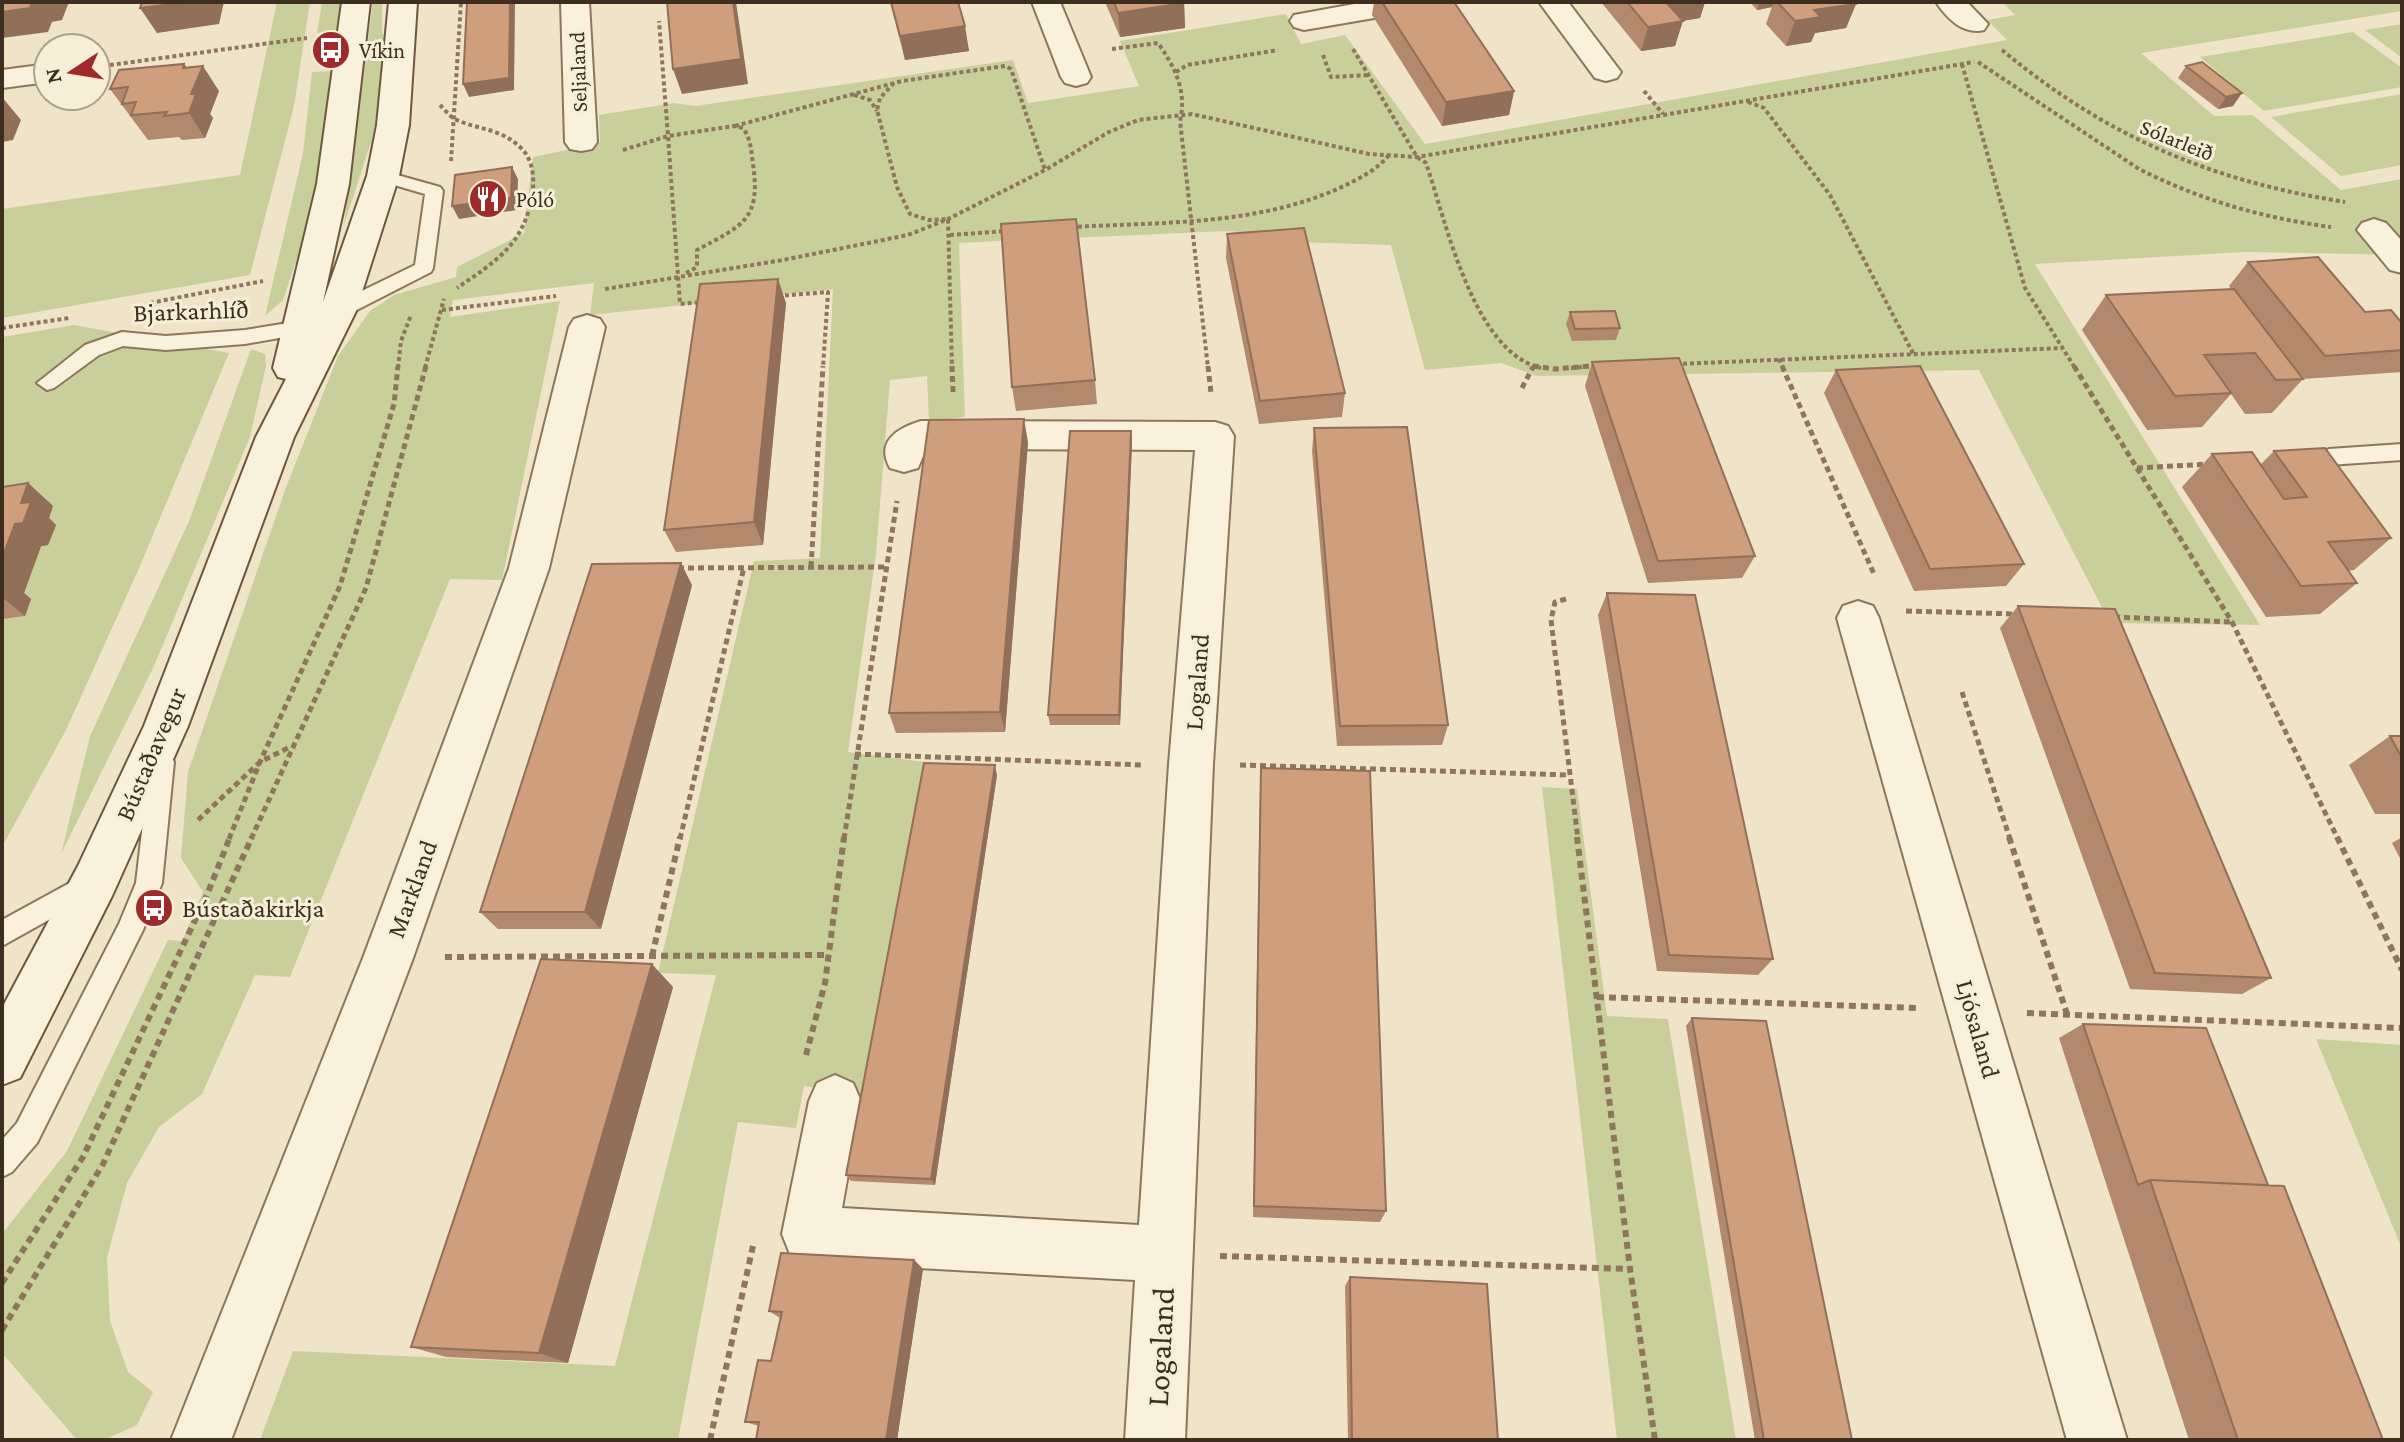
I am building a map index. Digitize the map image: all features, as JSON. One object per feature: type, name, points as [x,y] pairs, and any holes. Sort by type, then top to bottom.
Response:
[{"type":"street","name":"Bústaðavegur","points":[[275,437],[333,184],[356,2]]},
{"type":"street","name":"Bústaðavegur","points":[[2,1060],[95,881],[166,726],[275,437],[338,311],[383,176],[393,125],[403,2]]},
{"type":"street","name":"Seljaland","points":[[575,2],[581,142]]},
{"type":"street","points":[[1046,2],[1072,66]]},
{"type":"street","points":[[1304,21],[1415,2]]},
{"type":"street","points":[[1553,2],[1606,72]]},
{"type":"street","points":[[1950,2],[1974,24]]},
{"type":"street","points":[[2,79],[32,75]]},
{"type":"street","points":[[2374,230],[2402,262]]},
{"type":"street","name":"Markland","points":[[201,1440],[388,958],[529,568],[584,304]]},
{"type":"street","points":[[904,458],[906,442],[911,438],[954,433],[1215,436]]},
{"type":"street","name":"Logaland","points":[[1155,1440],[1191,764],[1215,436]]},
{"type":"street","name":"Ljósaland","points":[[1880,604],[2097,1440]]},
{"type":"street","name":"Logaland","points":[[835,1101],[810,1234],[1164,1254]]},
{"type":"lane","points":[[338,311],[424,268],[434,191],[383,176]]},
{"type":"lane","name":"Bjarkarhlíð","points":[[47,383],[92,350],[122,339],[166,343],[245,337],[300,328]]},
{"type":"lane","points":[[2329,457],[2402,452]]},
{"type":"lane","points":[[2,1162],[27,1133],[130,930],[149,883],[166,726]]},
{"type":"lane","points":[[2,934],[95,881]]},
{"type":"path","points":[[450,150],[461,2]]},
{"type":"path","points":[[659,21],[680,304],[709,301]]},
{"type":"path","name":"Sólarleið","points":[[1974,24],[2061,95],[2130,139],[2185,164],[2257,186],[2353,203]]},
{"type":"path","points":[[112,65],[309,38]]},
{"type":"path","points":[[1072,66],[1158,43],[1176,72],[1185,108],[1182,115],[1189,219],[1215,436]]},
{"type":"path","points":[[1352,47],[1417,157],[1426,163],[1466,281],[1486,323],[1502,343],[1533,367],[1595,366]]},
{"type":"path","points":[[1176,72],[1187,65],[1283,49]]},
{"type":"path","points":[[442,310],[584,304],[680,276],[883,241],[923,230],[948,219],[1045,170],[1128,123],[1192,114],[1334,147],[1417,157],[1978,62],[2006,53]]},
{"type":"path","points":[[1323,54],[1331,77],[1369,75]]},
{"type":"path","name":"Sólarleið","points":[[1978,62],[2166,184],[2209,201],[2264,216],[2315,225],[2374,230]]},
{"type":"path","points":[[1962,64],[2025,288],[2232,622],[2402,970]]},
{"type":"path","points":[[581,142],[567,146],[565,165],[668,136],[734,126],[894,83],[1008,66],[1045,170]]},
{"type":"path","points":[[878,112],[880,98],[894,83]]},
{"type":"path","points":[[850,94],[870,100],[878,112],[897,187],[907,211],[929,220],[948,219]]},
{"type":"path","points":[[434,302],[498,259],[518,238],[529,215],[535,179],[523,149],[490,128],[453,118],[436,101]]},
{"type":"path","points":[[1740,102],[1764,108],[1814,172],[1852,233],[1914,355]]},
{"type":"path","points":[[680,276],[697,267],[697,250],[725,235],[747,218],[755,205],[757,192],[749,136],[743,128],[734,126]]},
{"type":"path","points":[[1059,228],[1269,213],[1313,201],[1362,177],[1389,155]]},
{"type":"path","points":[[948,219],[954,433]]},
{"type":"path","points":[[950,235],[1012,231]]},
{"type":"path","points":[[769,296],[828,292],[811,567]]},
{"type":"path","points":[[2,1330],[103,1164],[366,588],[444,298]]},
{"type":"path","points":[[2,1283],[83,1157],[207,895],[260,762],[340,586],[394,404],[404,326],[418,311]]},
{"type":"path","points":[[1673,364],[2062,348]]},
{"type":"path","points":[[1779,359],[1880,604],[2030,615]]},
{"type":"path","points":[[1522,388],[1533,367]]},
{"type":"path","points":[[904,458],[855,754],[1150,765]]},
{"type":"path","points":[[2137,468],[2211,463]]},
{"type":"path","points":[[652,956],[744,567]]},
{"type":"path","points":[[668,568],[885,567]]},
{"type":"path","points":[[1566,599],[1555,602],[1551,620],[1630,1269],[1655,1440]]},
{"type":"path","points":[[2107,617],[2232,622]]},
{"type":"path","points":[[1962,692],[2067,1014]]},
{"type":"path","points":[[195,823],[260,762],[291,747]]},
{"type":"path","points":[[1233,765],[1570,775]]},
{"type":"path","points":[[388,958],[828,955]]},
{"type":"path","points":[[1597,997],[1926,1009]]},
{"type":"path","points":[[2015,1012],[2402,1028]]},
{"type":"path","points":[[1164,1254],[1630,1269]]},
{"type":"green space","points":[[277,2],[310,2],[294,106],[250,275],[2,318],[2,209],[240,175]]},
{"type":"green space","points":[[322,2],[342,2],[338,30],[317,33]]},
{"type":"green space","points":[[373,2],[382,2],[382,31],[389,53],[373,136],[344,225]]},
{"type":"green space","points":[[2002,2],[2402,2],[2402,11],[2141,53],[2214,116],[2253,115],[2341,190],[2402,179],[2402,255],[2246,252],[2035,264],[2260,625],[2110,623],[1979,370],[1537,376],[1501,363],[1425,370],[1391,245],[1295,242],[1270,234],[1226,231],[959,243],[965,417],[929,421],[927,376],[890,380],[876,554],[848,752],[924,762],[864,1096],[804,1086],[796,1128],[738,1122],[678,1440],[260,1440],[293,1351],[615,1366],[716,975],[658,973],[754,561],[820,558],[833,289],[590,315],[594,283],[453,300],[450,317],[560,301],[502,580],[450,579],[290,977],[255,975],[202,1094],[159,1127],[127,1183],[107,1258],[110,1321],[128,1372],[153,1392],[137,1425],[104,1440],[77,1440],[2,1353],[2,1234],[67,1151],[168,940],[182,941],[203,892],[181,858],[188,772],[285,490],[338,356],[370,311],[394,295],[456,277],[457,267],[524,233],[533,157],[600,143],[599,115],[674,103],[695,106],[1013,60],[1028,103],[1139,86],[1120,41],[1286,14],[1301,44],[1345,35],[1425,144],[2007,40],[1987,20],[2015,15]]},
{"type":"green space","points":[[2402,24],[2402,58],[2365,30]]},
{"type":"green space","points":[[2353,32],[2402,68],[2402,87],[2264,111],[2200,57]]},
{"type":"green space","points":[[332,71],[321,171],[308,226],[283,300],[265,316],[303,153],[312,72]]},
{"type":"green space","points":[[2402,94],[2402,165],[2341,176],[2271,117]]},
{"type":"green space","points":[[74,325],[229,353],[140,566],[66,730],[2,847],[2,337]]},
{"type":"green space","points":[[251,349],[265,354],[266,366],[250,437],[154,666],[61,854],[90,736],[189,521]]},
{"type":"green space","points":[[1542,787],[1577,789],[1607,1016],[1668,1019],[1736,1440],[1617,1440]]},
{"type":"green space","points":[[2316,1039],[2402,1045],[2402,1249]]},
{"type":"building","points":[[2,2],[32,2],[30,8],[2,12]]},
{"type":"building","points":[[142,2],[188,2],[140,8]]},
{"type":"building","points":[[467,2],[510,2],[509,78],[463,84]]},
{"type":"building","points":[[667,2],[733,2],[741,59],[673,69]]},
{"type":"building","points":[[891,2],[958,2],[965,26],[900,36]]},
{"type":"building","points":[[1114,2],[1184,2],[1184,3],[1118,13]]},
{"type":"building","points":[[1382,2],[1454,2],[1514,91],[1446,102]]},
{"type":"building","points":[[1627,2],[1666,2],[1683,21],[1648,27]]},
{"type":"building","points":[[1777,2],[1856,4],[1814,10],[1821,17],[1795,21]]},
{"type":"building","points":[[2202,62],[2242,93],[2226,97],[2186,66]]},
{"type":"building","points":[[184,64],[183,68],[203,66],[191,94],[196,94],[189,113],[164,116],[167,112],[131,115],[136,102],[122,104],[128,87],[112,89],[119,70]]},
{"type":"building","points":[[512,167],[511,198],[452,206],[455,175]]},
{"type":"building","points":[[1076,219],[1095,380],[1012,387],[1001,224]]},
{"type":"building","points":[[1304,228],[1345,393],[1260,401],[1227,234]]},
{"type":"building","points":[[2318,257],[2365,312],[2391,310],[2402,323],[2402,350],[2325,356],[2248,262]]},
{"type":"building","points":[[778,279],[754,522],[664,530],[700,284]]},
{"type":"building","points":[[2234,289],[2303,379],[2276,380],[2255,353],[2204,355],[2231,393],[2175,396],[2106,295]]},
{"type":"building","points":[[1615,311],[1620,328],[1575,329],[1570,312]]},
{"type":"building","points":[[1679,358],[1755,556],[1658,561],[1592,362]]},
{"type":"building","points":[[1920,366],[2024,564],[1930,569],[1836,370]]},
{"type":"building","points":[[1024,419],[1000,712],[889,713],[929,420]]},
{"type":"building","points":[[1407,427],[1448,725],[1340,726],[1314,428]]},
{"type":"building","points":[[1070,431],[1131,431],[1119,715],[1048,715]]},
{"type":"building","points":[[2325,448],[2391,538],[2328,542],[2357,583],[2301,586],[2212,454],[2252,452],[2284,499],[2307,497],[2274,451]]},
{"type":"building","points":[[28,483],[21,503],[31,502],[23,523],[15,524],[2,558],[2,487]]},
{"type":"building","points":[[681,563],[585,912],[480,912],[592,564]]},
{"type":"building","points":[[1607,593],[1695,595],[1773,959],[1669,955]]},
{"type":"building","points":[[2018,606],[2115,609],[2271,978],[2155,973]]},
{"type":"building","points":[[2390,736],[2402,736],[2402,758]]},
{"type":"building","points":[[924,763],[995,765],[931,1179],[846,1175]]},
{"type":"building","points":[[1261,768],[1370,771],[1386,1211],[1254,1206]]},
{"type":"building","points":[[541,959],[652,964],[539,1353],[411,1347]]},
{"type":"building","points":[[1692,1018],[1766,1021],[1852,1440],[1764,1440]]},
{"type":"building","points":[[2083,1024],[2206,1028],[2268,1185],[2150,1180],[2138,1185]]},
{"type":"building","points":[[2150,1180],[2284,1186],[2383,1440],[2238,1440]]},
{"type":"building","points":[[781,1253],[914,1260],[886,1440],[756,1440],[759,1422],[745,1422],[758,1360],[771,1361],[782,1312],[769,1311]]},
{"type":"building","points":[[1350,1277],[1487,1284],[1498,1440],[1352,1440]]},
{"type":"place","name":"Víkin","points":[[331,50]]},
{"type":"place","name":"Póló","points":[[488,199]]},
{"type":"place","name":"Bústaðakirkja","points":[[154,908]]}]
